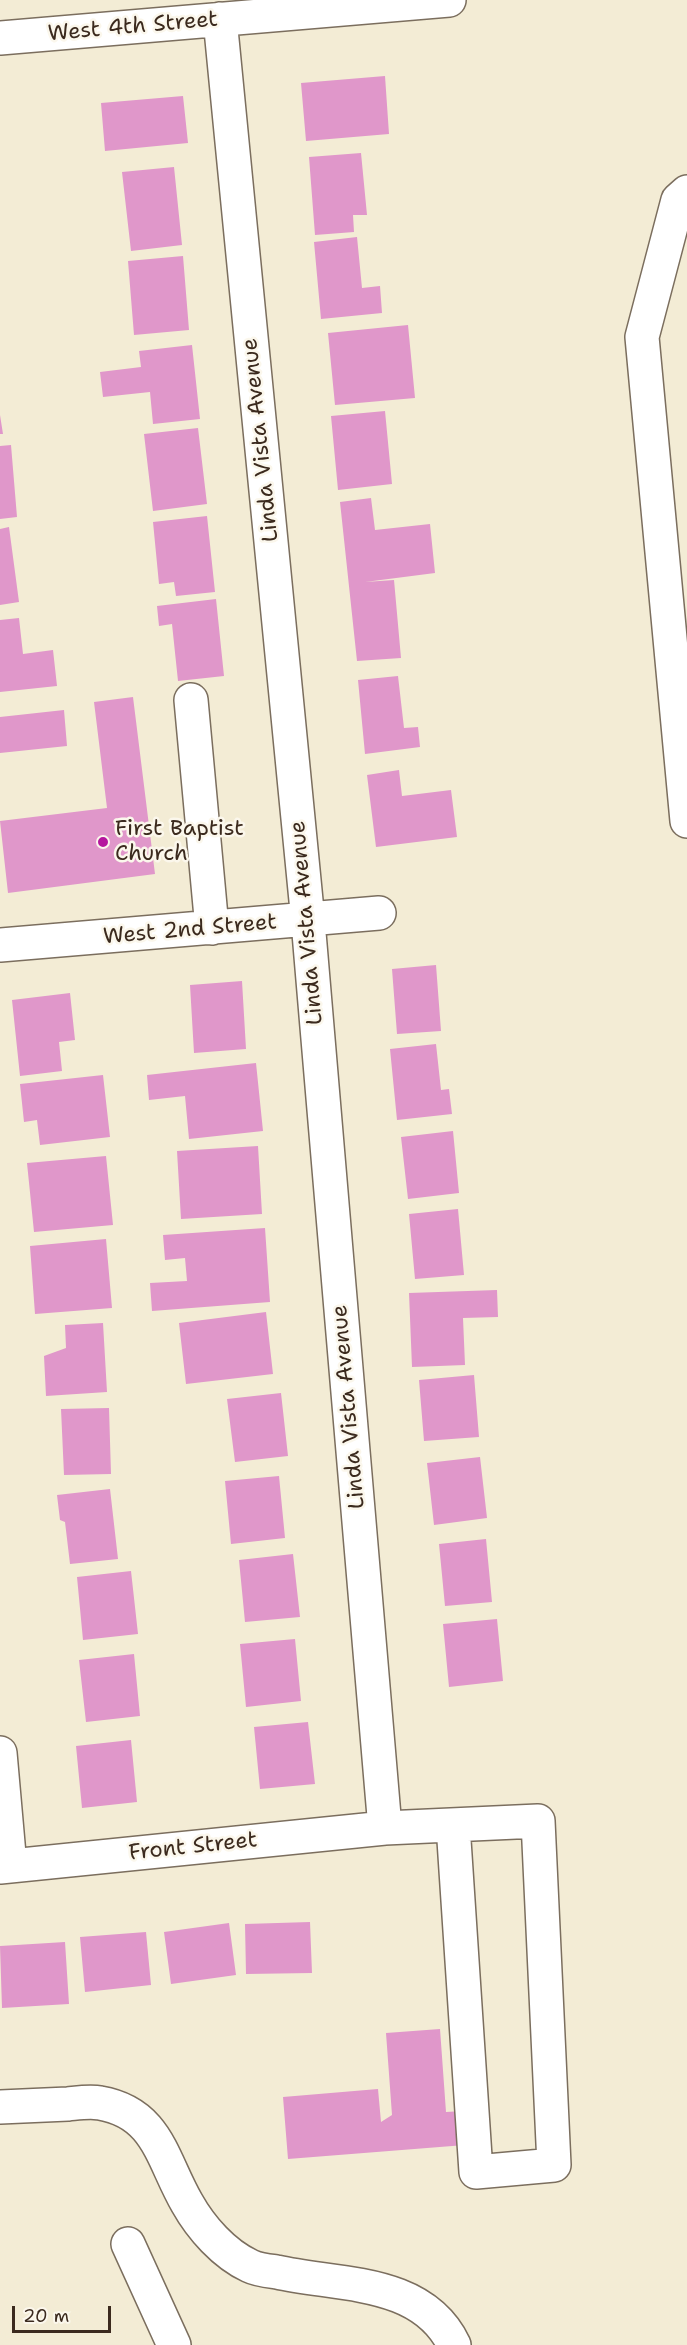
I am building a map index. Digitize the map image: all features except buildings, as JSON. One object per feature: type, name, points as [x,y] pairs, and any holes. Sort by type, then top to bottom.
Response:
[{"type":"street","name":"West 4th Street","points":[[0,38],[111,14],[211,13],[449,0]]},
{"type":"street","name":"Linda Vista Avenue","points":[[211,13],[308,921],[386,1828]]},
{"type":"street","points":[[687,192],[678,200],[642,337],[687,821]]},
{"type":"street","points":[[191,700],[212,928]]},
{"type":"street","name":"West 2nd Street","points":[[0,945],[308,921],[379,913]]},
{"type":"street","points":[[0,1753],[5,1866]]},
{"type":"street","name":"Front Street","points":[[5,1866],[386,1828],[538,1821],[554,2164],[476,2172],[453,1825]]},
{"type":"street","points":[[0,2107],[99,2102],[136,2115],[159,2143],[187,2204],[211,2238],[251,2267],[388,2291],[421,2309],[436,2321],[454,2345]]},
{"type":"street","points":[[128,2244],[174,2345]]},
{"type":"place","name":"First Baptist Church","points":[[103,842]]}]
